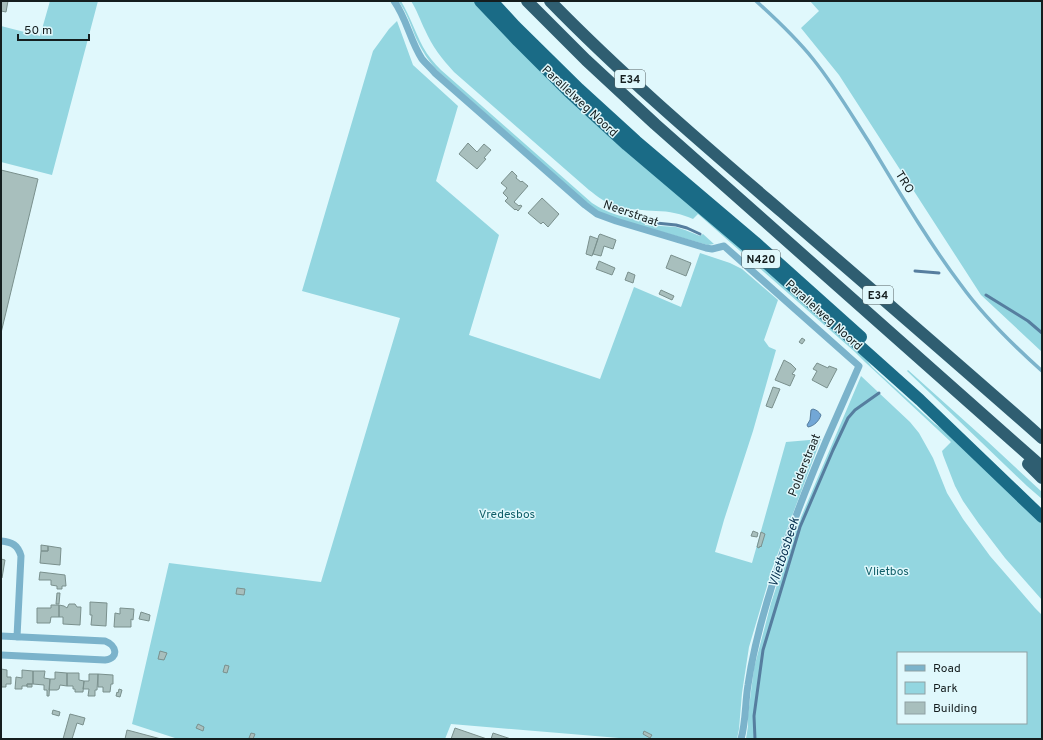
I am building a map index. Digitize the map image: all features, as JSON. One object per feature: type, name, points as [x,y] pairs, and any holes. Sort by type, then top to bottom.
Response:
[{"type":"highway","name":"Parallelweg Noord","points":[[480,1],[568,91],[627,145],[765,262],[920,400],[1042,517]]},
{"type":"highway","name":"Parallelweg Noord","points":[[492,1],[515,26],[636,141],[755,242],[901,372],[1042,505]]},
{"type":"highway","name":"E34","points":[[527,1],[586,60],[655,124],[1042,467]]},
{"type":"highway","name":"E34","points":[[550,1],[636,85],[713,153],[941,348],[1042,438]]},
{"type":"highway","points":[[988,420],[1042,478]]},
{"type":"street","name":"Neerstraat","points":[[394,1],[404,16],[422,59],[435,73],[597,214],[706,248],[712,249],[724,246],[859,366]]},
{"type":"street","name":"Polderstraat","points":[[741,739],[748,685],[766,603],[802,500],[859,366]]},
{"type":"street","points":[[5,541],[15,545],[21,556],[17,637]]},
{"type":"street","points":[[1,636],[104,641],[113,646],[115,650],[114,656],[106,660],[1,655]]},
{"type":"lane","name":"TRO","points":[[756,1],[786,29],[817,65],[843,102],[961,286],[1013,344],[1042,371]]},
{"type":"green space","points":[[50,1],[98,1],[52,175],[1,162],[1,26],[40,36]]},
{"type":"green space","points":[[398,1],[401,1],[425,50],[438,67],[592,203],[617,215],[644,220],[645,225],[676,227],[700,236],[703,234],[714,244],[704,244],[621,220],[599,212],[590,206],[435,68],[416,38],[406,14]]},
{"type":"green space","points":[[411,1],[476,1],[860,351],[872,367],[935,424],[950,434],[1042,523],[1042,600],[1005,558],[963,501],[955,486],[942,451],[951,442],[855,352],[698,214],[693,219],[671,212],[619,207],[599,198],[589,190],[454,72],[441,57],[431,41]]},
{"type":"green space","points":[[810,1],[1042,1],[1042,352],[981,295],[839,75],[801,28],[819,11]]},
{"type":"green space","name":"Vredesbos","points":[[397,21],[413,65],[458,106],[436,181],[499,235],[469,335],[600,379],[634,287],[681,307],[700,253],[730,263],[742,269],[778,300],[764,340],[769,347],[776,350],[753,431],[715,552],[752,563],[786,442],[821,439],[772,569],[749,647],[737,739],[631,739],[451,724],[445,739],[178,739],[132,724],[169,563],[321,582],[400,318],[302,291],[373,51],[389,29]]},
{"type":"green space","points":[[908,370],[1042,492],[1042,499],[907,371]]},
{"type":"green space","name":"Vlietbos","points":[[861,376],[910,422],[919,433],[933,458],[947,493],[963,519],[990,556],[1042,615],[1042,739],[746,739],[754,668],[771,603],[793,536]]},
{"type":"shaded area","points":[[813,409],[818,411],[821,415],[816,423],[808,427],[807,425],[810,420],[811,410]]},
{"type":"building","points":[[1,1],[8,1],[6,12],[1,11]]},
{"type":"building","points":[[468,143],[477,152],[484,144],[491,150],[484,158],[486,159],[477,169],[459,154]]},
{"type":"building","points":[[1,170],[38,179],[1,333]]},
{"type":"building","points":[[512,171],[517,176],[516,178],[528,186],[514,202],[519,206],[522,206],[518,211],[505,201],[508,198],[503,193],[507,188],[501,183]]},
{"type":"building","points":[[542,198],[559,214],[548,227],[543,222],[541,224],[528,213]]},
{"type":"building","points":[[600,234],[616,240],[613,249],[604,246],[601,256],[593,254]]},
{"type":"building","points":[[590,236],[598,239],[592,256],[586,254]]},
{"type":"building","points":[[671,255],[691,263],[686,276],[666,268]]},
{"type":"building","points":[[599,261],[615,268],[612,275],[596,269]]},
{"type":"building","points":[[628,272],[635,275],[633,283],[625,280]]},
{"type":"building","points":[[661,290],[674,296],[672,300],[659,294]]},
{"type":"building","points":[[802,338],[805,340],[802,344],[799,342]]},
{"type":"building","points":[[784,360],[796,369],[792,374],[795,375],[790,386],[775,380]]},
{"type":"building","points":[[817,363],[828,368],[829,366],[837,369],[827,388],[812,380],[817,371],[813,369]]},
{"type":"building","points":[[773,387],[780,389],[772,408],[766,406]]},
{"type":"building","points":[[753,531],[758,533],[757,537],[751,536]]},
{"type":"building","points":[[761,532],[765,534],[761,547],[760,546],[759,548],[757,547]]},
{"type":"building","points":[[41,545],[48,546],[48,551],[41,551]]},
{"type":"building","points":[[48,546],[61,548],[60,565],[40,563],[41,551],[48,551]]},
{"type":"building","points":[[1,559],[5,560],[2,578],[1,578]]},
{"type":"building","points":[[40,572],[65,575],[66,586],[62,586],[62,589],[57,589],[57,586],[51,585],[51,580],[39,580]]},
{"type":"building","points":[[237,588],[245,589],[244,595],[236,594]]},
{"type":"building","points":[[57,593],[60,593],[59,604],[56,604]]},
{"type":"building","points":[[90,602],[107,603],[106,626],[91,625],[92,615],[90,615]]},
{"type":"building","points":[[69,604],[75,604],[77,607],[81,607],[80,625],[63,624],[63,617],[59,617],[59,605],[67,608]]},
{"type":"building","points":[[51,605],[59,605],[59,617],[51,617],[50,623],[37,623],[37,608],[51,608]]},
{"type":"building","points":[[120,608],[134,609],[133,620],[131,619],[131,627],[114,627],[115,613],[120,614]]},
{"type":"building","points":[[141,612],[150,615],[149,621],[139,619]]},
{"type":"building","points":[[160,651],[167,653],[164,660],[158,659]]},
{"type":"building","points":[[225,665],[229,666],[227,673],[223,672]]},
{"type":"building","points":[[1,669],[7,670],[7,677],[11,677],[11,684],[6,684],[6,687],[1,687]]},
{"type":"building","points":[[22,670],[33,671],[33,684],[22,686],[22,689],[15,689],[16,677],[22,678]]},
{"type":"building","points":[[33,671],[45,671],[44,678],[50,679],[49,696],[47,696],[47,690],[44,690],[44,685],[33,684]]},
{"type":"building","points":[[55,672],[67,673],[67,686],[60,685],[59,689],[57,690],[49,690],[50,679],[55,679]]},
{"type":"building","points":[[67,673],[79,673],[79,680],[84,681],[83,692],[75,692],[73,686],[67,686]]},
{"type":"building","points":[[89,674],[98,674],[95,696],[88,696],[89,689],[83,689],[84,681],[89,681]]},
{"type":"building","points":[[98,674],[113,675],[113,684],[111,684],[110,692],[103,692],[103,687],[98,687]]},
{"type":"building","points":[[27,684],[32,684],[32,687],[27,687]]},
{"type":"building","points":[[119,689],[122,690],[120,697],[116,696]]},
{"type":"building","points":[[53,710],[60,712],[59,716],[52,714]]},
{"type":"building","points":[[70,714],[85,718],[83,725],[77,723],[72,739],[63,739]]},
{"type":"building","points":[[198,724],[204,727],[203,731],[196,728]]},
{"type":"building","points":[[455,728],[487,739],[451,739]]},
{"type":"building","points":[[127,730],[131,731],[161,739],[125,739]]},
{"type":"building","points":[[644,731],[652,735],[650,738],[643,734]]},
{"type":"building","points":[[251,733],[255,734],[253,739],[249,738]]},
{"type":"building","points":[[493,733],[511,739],[491,739]]},
{"type":"waterway","points":[[646,222],[676,225],[700,234]]},
{"type":"waterway","points":[[915,271],[939,273]]},
{"type":"waterway","points":[[986,295],[1028,321],[1042,333]]},
{"type":"waterway","name":"Vlietbosbeek","points":[[755,739],[754,716],[763,650],[800,527],[848,418],[855,410],[879,393]]}]
